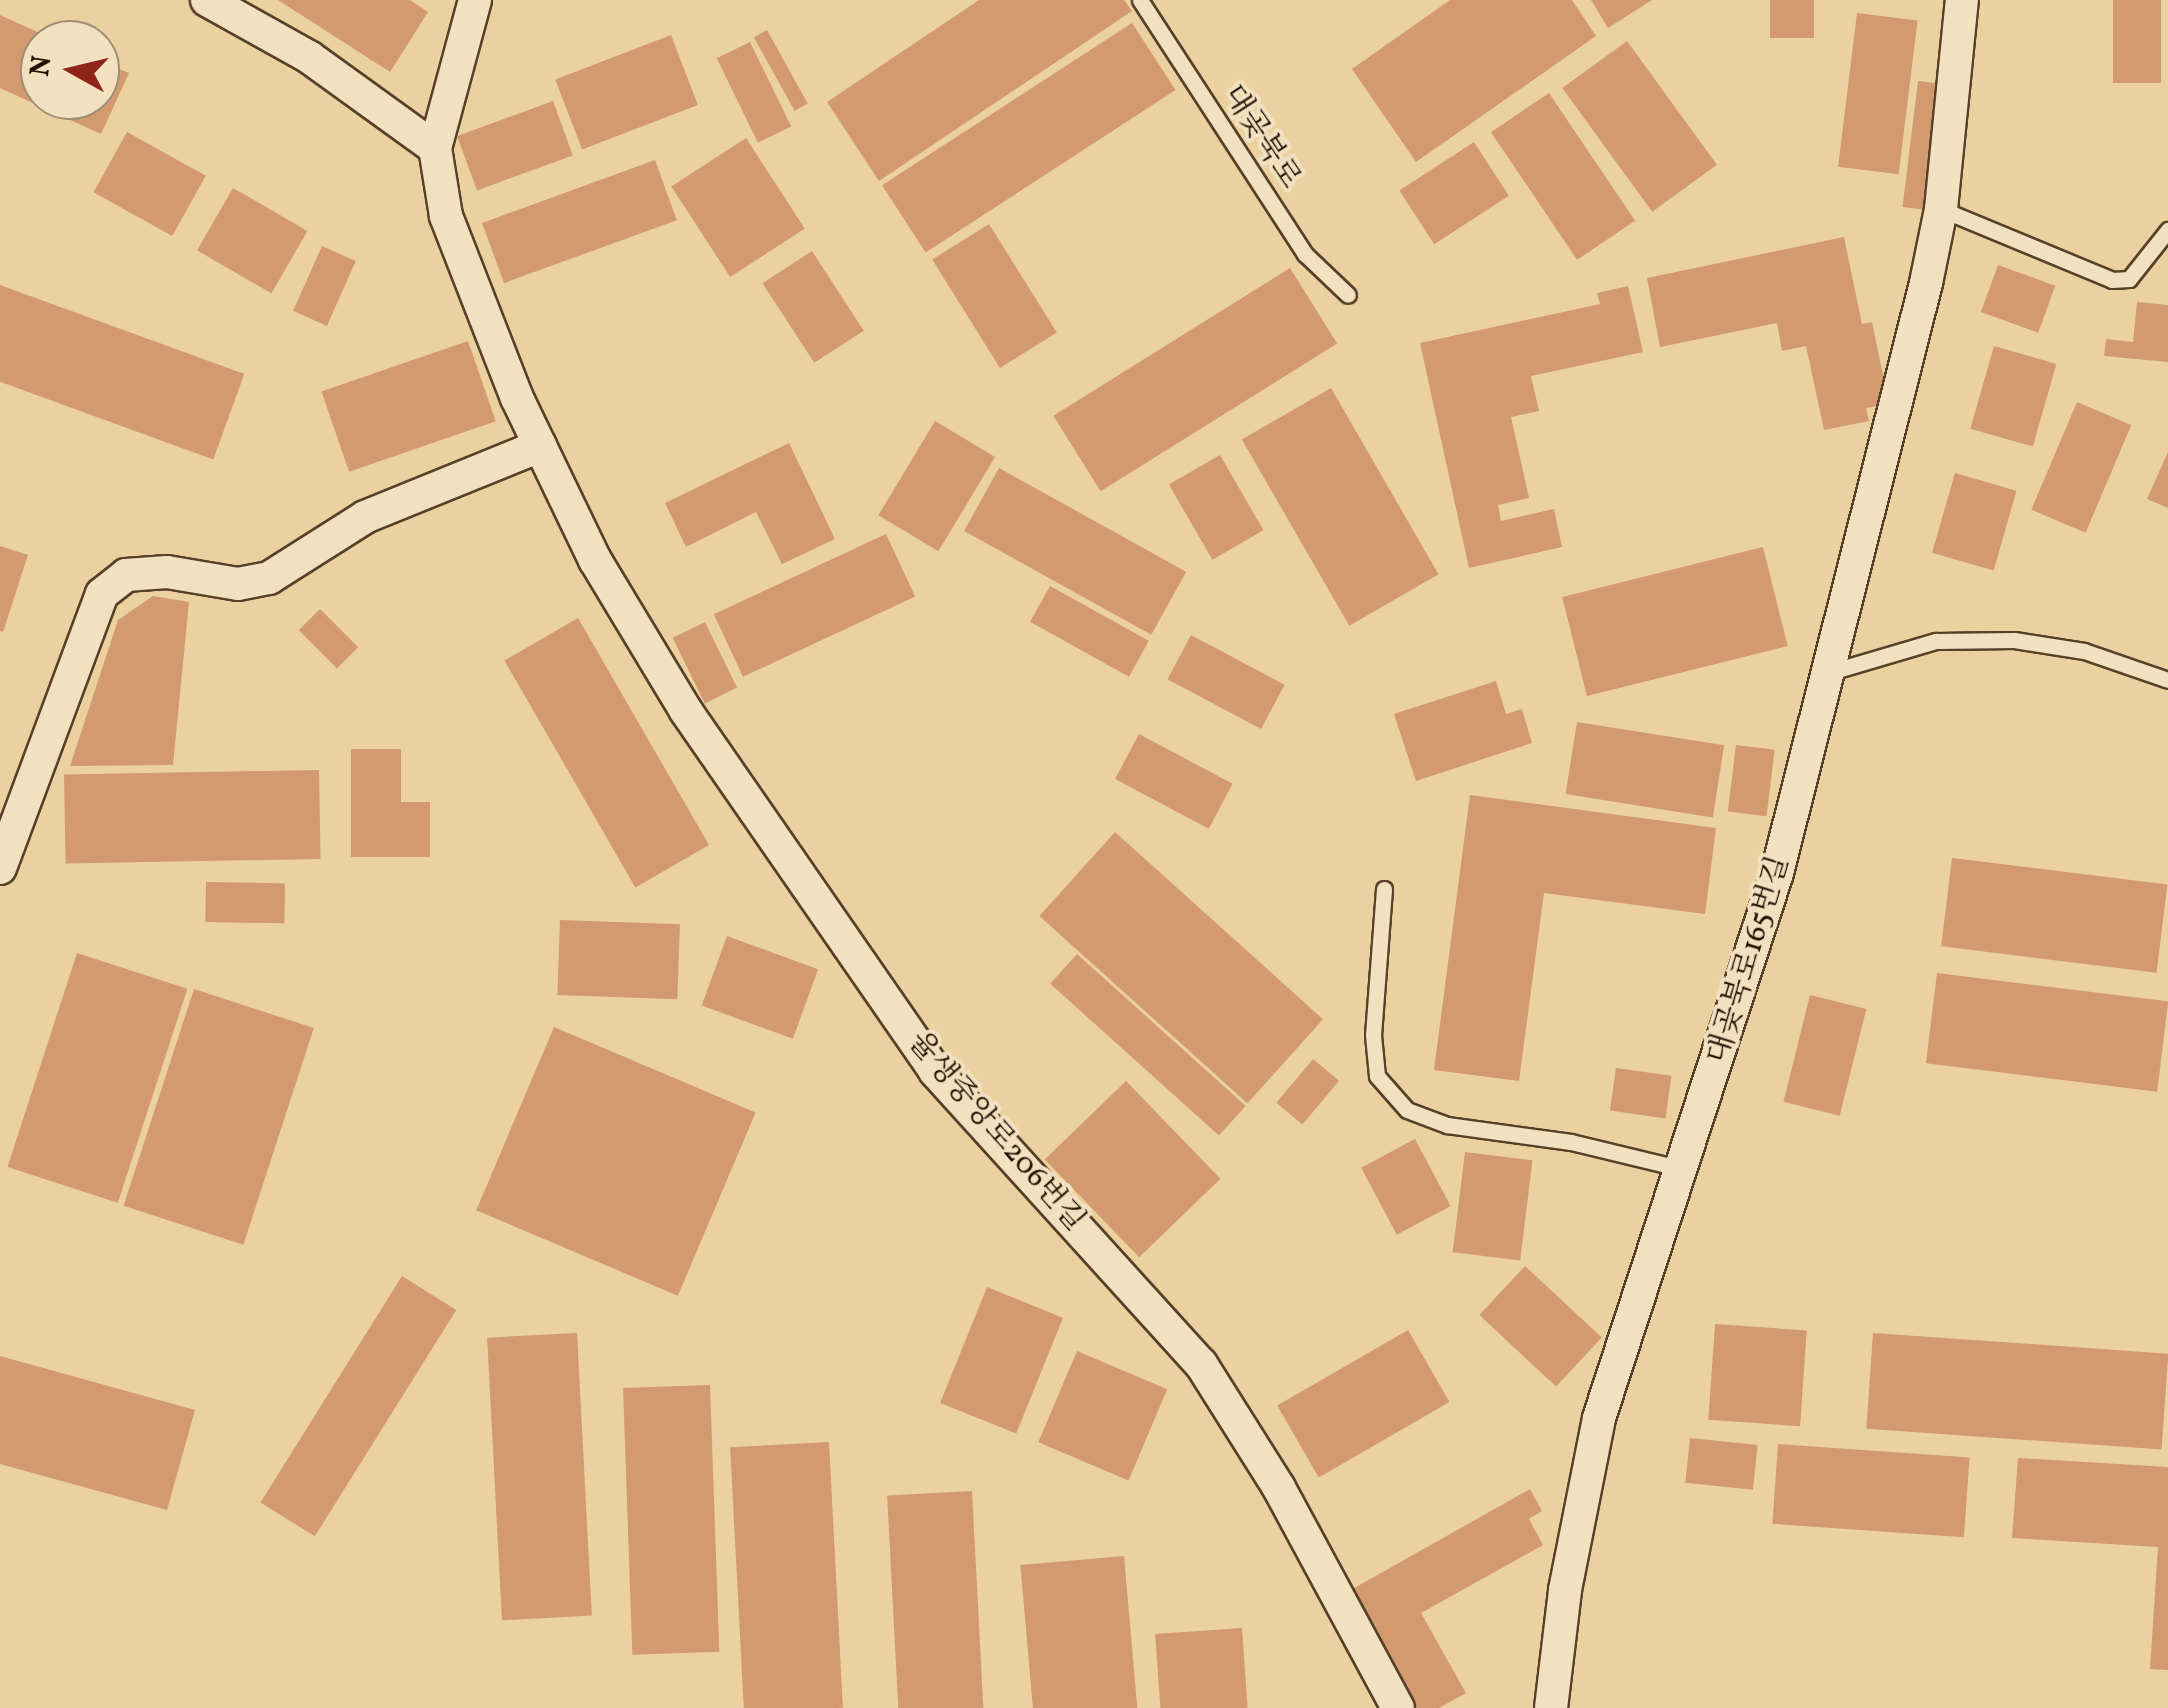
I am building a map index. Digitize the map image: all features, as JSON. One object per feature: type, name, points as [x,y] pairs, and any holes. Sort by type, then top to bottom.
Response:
[{"type":"street","points":[[207,0],[309,56],[435,148]]},
{"type":"street","name":"율생중앙로206번길","points":[[475,0],[435,148],[446,216],[540,446],[595,560],[686,710],[936,1072],[1201,1364],[1278,1488],[1398,1708]]},
{"type":"street","name":"대곶북로165번길","points":[[1551,1708],[1566,1590],[1599,1418],[1777,873],[1941,209],[1962,0]]},
{"type":"street","points":[[0,868],[102,594],[126,576],[166,572],[238,584],[270,578],[366,518],[540,446]]},
{"type":"lane","name":"대곶북로","points":[[1140,0],[1305,254],[1348,295]]},
{"type":"lane","points":[[1941,209],[2112,280],[2129,279],[2168,230]]},
{"type":"lane","points":[[1827,672],[1936,641],[2014,640],[2084,651],[2168,680]]},
{"type":"lane","points":[[1384,890],[1373,1035],[1378,1076],[1407,1110],[1447,1125],[1572,1142],[1683,1169]]},
{"type":"building","points":[[278,0],[410,0],[428,12],[390,72]]},
{"type":"building","points":[[979,0],[1124,0],[1132,11],[879,181],[827,102]]},
{"type":"building","points":[[1450,0],[1572,0],[1596,36],[1416,162],[1352,69]]},
{"type":"building","points":[[1591,0],[1652,0],[1608,28]]},
{"type":"building","points":[[1770,0],[1814,0],[1814,38],[1770,38]]},
{"type":"building","points":[[2113,0],[2161,0],[2161,83],[2113,83]]},
{"type":"building","points":[[1857,13],[1918,20],[1899,174],[1838,167]]},
{"type":"building","points":[[0,15],[20,24],[20,97],[0,88]]},
{"type":"building","points":[[1132,23],[1176,90],[926,252],[882,185]]},
{"type":"building","points":[[767,30],[808,103],[795,111],[754,37]]},
{"type":"building","points":[[671,35],[698,105],[582,149],[555,79]]},
{"type":"building","points":[[1627,41],[1717,165],[1652,212],[1562,88]]},
{"type":"building","points":[[750,42],[791,126],[758,143],[717,58]]},
{"type":"building","points":[[120,69],[129,73],[120,93]]},
{"type":"building","points":[[1918,81],[1941,84],[1925,210],[1903,207]]},
{"type":"building","points":[[1549,93],[1635,221],[1577,260],[1491,132]]},
{"type":"building","points":[[553,101],[573,156],[477,190],[457,136]]},
{"type":"building","points":[[70,120],[107,120],[101,134]]},
{"type":"building","points":[[127,132],[206,176],[172,236],[94,192]]},
{"type":"building","points":[[746,138],[805,229],[730,277],[671,186]]},
{"type":"building","points":[[1474,142],[1509,196],[1434,244],[1399,190]]},
{"type":"building","points":[[655,160],[677,220],[504,283],[482,223]]},
{"type":"building","points":[[233,188],[307,231],[271,293],[197,250]]},
{"type":"building","points":[[989,224],[1057,333],[1000,368],[932,260]]},
{"type":"building","points":[[1844,237],[1862,324],[1872,322],[1889,404],[1866,408],[1869,421],[1824,430],[1806,346],[1782,351],[1777,323],[1660,347],[1647,278]]},
{"type":"building","points":[[322,246],[356,261],[327,326],[293,311]]},
{"type":"building","points":[[812,251],[864,331],[814,363],[763,283]]},
{"type":"building","points":[[1998,265],[2055,286],[2038,333],[1981,312]]},
{"type":"building","points":[[1290,268],[1337,343],[1101,491],[1053,416]]},
{"type":"building","points":[[0,285],[244,374],[213,459],[0,382]]},
{"type":"building","points":[[1628,286],[1643,352],[1531,376],[1539,411],[1511,417],[1529,498],[1498,505],[1501,521],[1554,509],[1562,547],[1469,568],[1420,343],[1600,304],[1597,293]]},
{"type":"building","points":[[2137,302],[2168,305],[2168,362],[2104,356],[2106,339],[2133,342]]},
{"type":"building","points":[[468,341],[496,421],[349,472],[321,391]]},
{"type":"building","points":[[1994,346],[2056,364],[2033,447],[1970,429]]},
{"type":"building","points":[[1331,388],[1439,574],[1349,626],[1242,440]]},
{"type":"building","points":[[2077,402],[2131,425],[2086,533],[2031,510]]},
{"type":"building","points":[[935,421],[995,457],[938,551],[878,515]]},
{"type":"building","points":[[789,443],[835,539],[782,564],[756,512],[686,547],[665,503]]},
{"type":"building","points":[[2168,452],[2168,508],[2147,499]]},
{"type":"building","points":[[1220,455],[1264,530],[1212,560],[1169,484]]},
{"type":"building","points":[[999,468],[1186,572],[1151,635],[964,531]]},
{"type":"building","points":[[1955,473],[2017,491],[1994,570],[1932,553]]},
{"type":"building","points":[[886,534],[915,597],[743,677],[714,614]]},
{"type":"building","points":[[0,546],[28,555],[3,632],[0,631]]},
{"type":"building","points":[[1763,547],[1788,646],[1587,696],[1562,597]]},
{"type":"building","points":[[1050,586],[1149,641],[1129,677],[1030,622]]},
{"type":"building","points":[[153,596],[189,602],[173,765],[70,766],[118,620]]},
{"type":"building","points":[[320,609],[358,647],[337,668],[299,630]]},
{"type":"building","points":[[578,618],[709,845],[635,887],[504,660]]},
{"type":"building","points":[[705,622],[737,688],[705,703],[673,638]]},
{"type":"building","points":[[1191,635],[1285,685],[1261,729],[1168,679]]},
{"type":"building","points":[[1496,681],[1506,714],[1522,709],[1532,743],[1416,781],[1394,714]]},
{"type":"building","points":[[1577,722],[1724,745],[1713,817],[1566,794]]},
{"type":"building","points":[[1139,734],[1233,784],[1209,829],[1115,779]]},
{"type":"building","points":[[1736,745],[1775,750],[1767,816],[1728,812]]},
{"type":"building","points":[[351,749],[401,749],[401,802],[430,802],[430,857],[351,857]]},
{"type":"building","points":[[319,770],[321,859],[66,863],[64,774]]},
{"type":"building","points":[[1470,795],[1716,828],[1705,914],[1544,893],[1519,1081],[1434,1070]]},
{"type":"building","points":[[1115,832],[1323,1019],[1247,1103],[1039,916]]},
{"type":"building","points":[[1952,858],[2167,884],[2157,973],[1941,946]]},
{"type":"building","points":[[206,882],[285,883],[284,923],[205,922]]},
{"type":"building","points":[[560,920],[680,924],[677,999],[557,995]]},
{"type":"building","points":[[727,936],[818,969],[793,1039],[702,1006]]},
{"type":"building","points":[[77,953],[187,989],[118,1203],[7,1167]]},
{"type":"building","points":[[1077,954],[1246,1106],[1219,1136],[1050,984]]},
{"type":"building","points":[[1937,973],[2168,1001],[2157,1092],[1926,1063]]},
{"type":"building","points":[[194,989],[314,1028],[243,1245],[124,1206]]},
{"type":"building","points":[[1810,995],[1866,1009],[1840,1116],[1783,1102]]},
{"type":"building","points":[[554,1027],[756,1113],[678,1296],[476,1210]]},
{"type":"building","points":[[1313,1059],[1339,1081],[1302,1125],[1276,1103]]},
{"type":"building","points":[[1616,1068],[1671,1076],[1665,1118],[1610,1111]]},
{"type":"building","points":[[1126,1081],[1220,1179],[1139,1257],[1045,1159]]},
{"type":"building","points":[[1415,1139],[1451,1206],[1397,1235],[1361,1168]]},
{"type":"building","points":[[1465,1152],[1532,1160],[1520,1261],[1453,1252]]},
{"type":"building","points":[[1525,1266],[1602,1338],[1556,1387],[1479,1315]]},
{"type":"building","points":[[402,1276],[456,1310],[315,1536],[261,1502]]},
{"type":"building","points":[[987,1287],[1063,1318],[1016,1434],[940,1403]]},
{"type":"building","points":[[1715,1324],[1807,1330],[1800,1426],[1708,1420]]},
{"type":"building","points":[[1408,1330],[1450,1402],[1319,1477],[1277,1406]]},
{"type":"building","points":[[577,1333],[592,1616],[502,1620],[487,1338]]},
{"type":"building","points":[[1873,1333],[2168,1354],[2162,1449],[1866,1429]]},
{"type":"building","points":[[1077,1351],[1167,1389],[1129,1480],[1038,1442]]},
{"type":"building","points":[[0,1356],[195,1410],[167,1510],[0,1464]]},
{"type":"building","points":[[710,1385],[719,1652],[632,1655],[623,1388]]},
{"type":"building","points":[[1690,1438],[1758,1445],[1753,1490],[1685,1483]]},
{"type":"building","points":[[829,1442],[843,1708],[744,1708],[730,1447]]},
{"type":"building","points":[[1778,1444],[1970,1457],[1964,1537],[1772,1524]]},
{"type":"building","points":[[2018,1458],[2168,1467],[2168,1670],[2150,1669],[2158,1547],[2012,1538]]},
{"type":"building","points":[[1530,1489],[1542,1511],[1529,1519],[1543,1545],[1421,1613],[1466,1693],[1439,1708],[1415,1708],[1349,1591]]},
{"type":"building","points":[[972,1491],[983,1708],[898,1708],[887,1495]]},
{"type":"building","points":[[1124,1556],[1137,1708],[1033,1708],[1020,1565]]},
{"type":"building","points":[[1242,1628],[1248,1708],[1160,1708],[1155,1634]]}]
